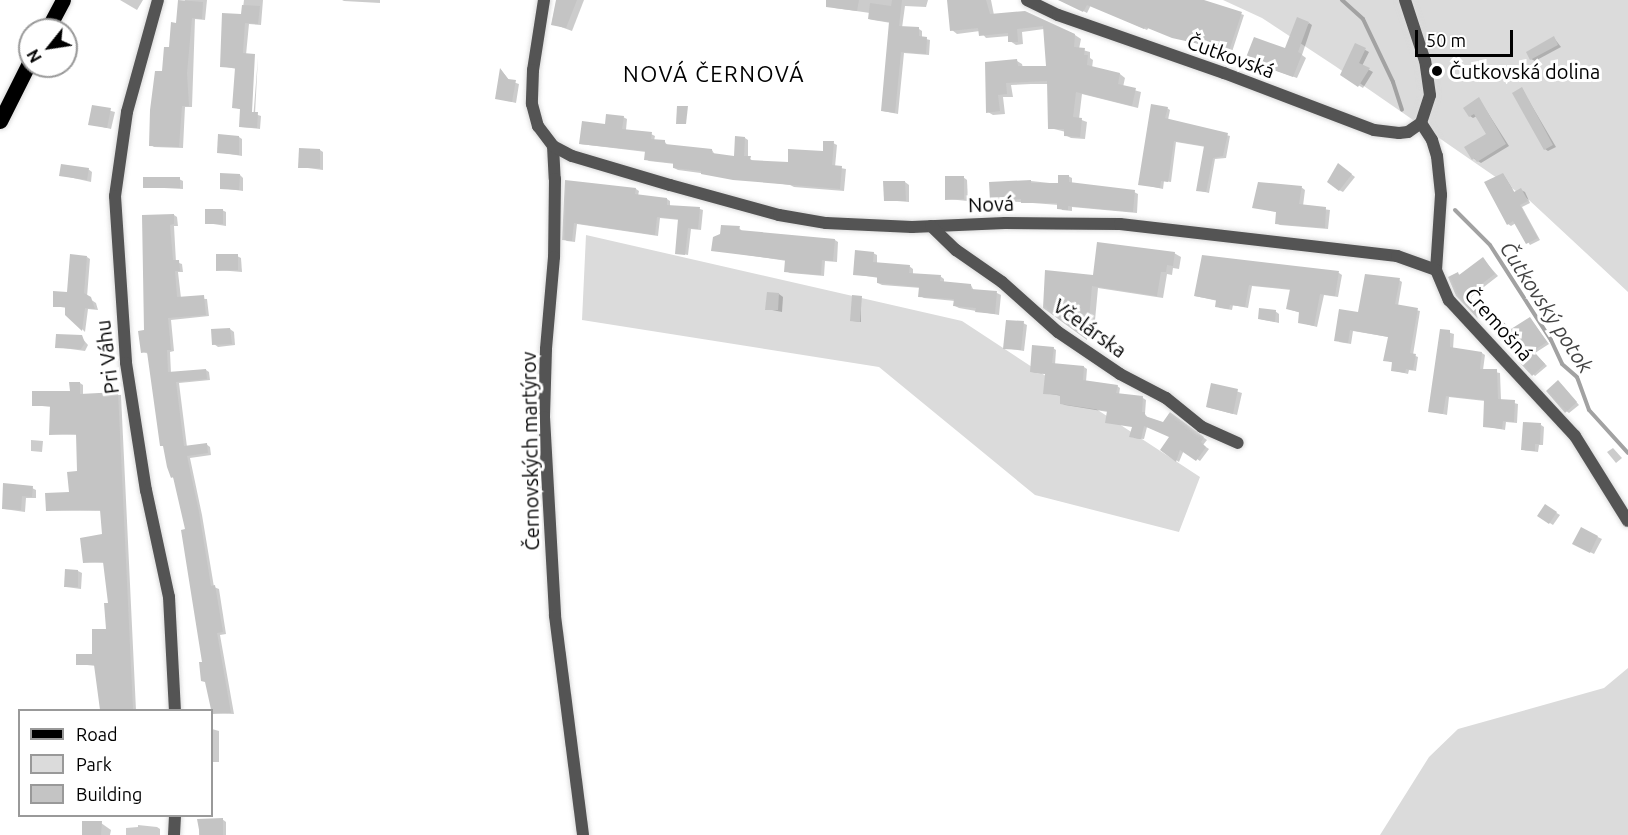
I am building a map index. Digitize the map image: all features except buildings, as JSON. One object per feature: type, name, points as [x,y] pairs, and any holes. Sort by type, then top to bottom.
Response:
[{"type":"main road","points":[[53,18],[63,0]]},
{"type":"main road","points":[[0,121],[22,78]]},
{"type":"street","name":"Pri Váhu","points":[[158,0],[127,112],[114,196],[126,363],[146,490],[169,597],[175,709]]},
{"type":"street","points":[[544,0],[533,70],[532,104],[538,126],[553,146]]},
{"type":"street","name":"Čutkovská","points":[[1027,0],[1077,22],[1224,73],[1374,130],[1408,132],[1421,123]]},
{"type":"street","points":[[1405,0],[1420,43],[1428,78],[1428,108],[1421,123]]},
{"type":"street","name":"Čremošná","points":[[1421,123],[1432,140],[1441,195],[1436,270],[1449,300],[1575,436],[1628,521]]},
{"type":"street","name":"Nová","points":[[553,146],[572,156],[779,214],[826,223],[931,226],[1005,223],[1120,224],[1397,256],[1436,270]]},
{"type":"street","name":"Černovských martýrov","points":[[553,146],[554,257],[544,417],[555,616],[583,835]]},
{"type":"street","name":"Včelárska","points":[[931,226],[956,250],[1002,282],[1058,332],[1120,374],[1166,398],[1202,427],[1238,443]]},
{"type":"street","points":[[174,835],[175,817]]},
{"type":"green space","points":[[1223,0],[1628,0],[1628,292],[1529,200],[1262,18]]},
{"type":"green space","points":[[586,235],[962,321],[1200,477],[1179,532],[1035,495],[879,367],[582,320]]},
{"type":"green space","points":[[1628,668],[1628,835],[1380,835],[1429,757],[1458,729],[1604,688]]},
{"type":"waterway","name":"Čutkovský potok","points":[[1342,0],[1363,19],[1393,82],[1402,110]]},
{"type":"waterway","name":"Čutkovský potok","points":[[1455,210],[1490,245],[1551,340],[1562,364],[1577,377],[1589,410],[1628,453]]},
{"type":"place","name":"Čutkovská dolina","points":[[1437,71]]},
{"type":"district","name":"NOVÁ ČERNOVÁ","points":[[714,74]]}]
